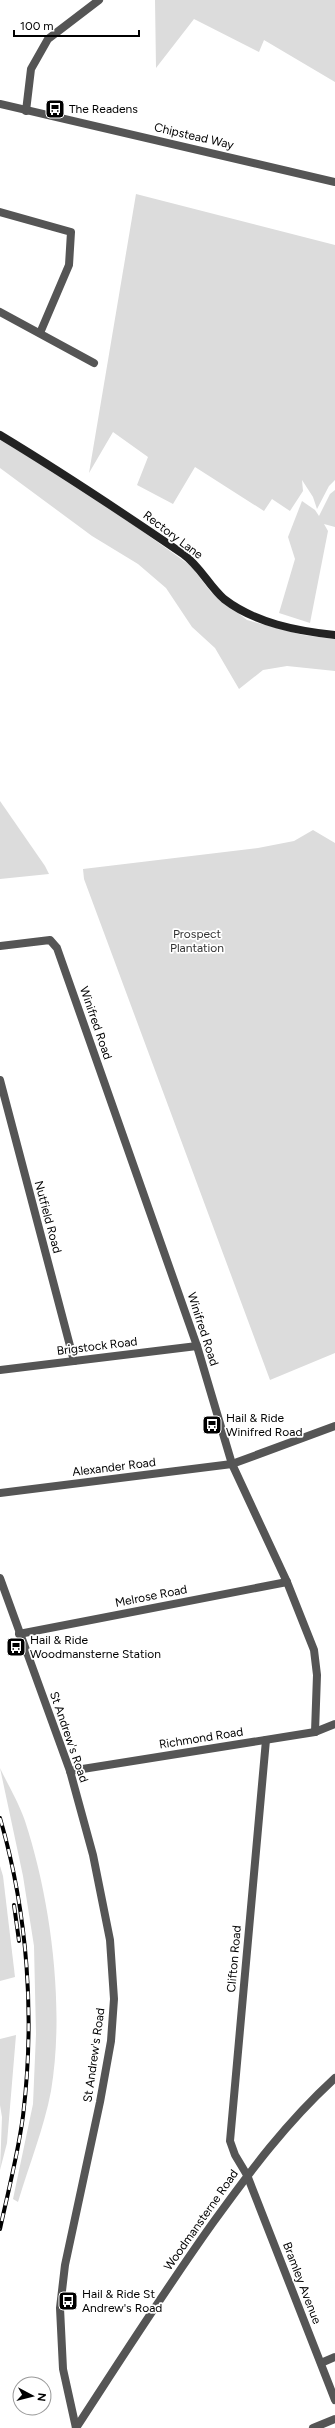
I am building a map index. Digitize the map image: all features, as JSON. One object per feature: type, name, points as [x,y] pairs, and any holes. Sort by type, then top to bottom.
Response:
[{"type":"main road","name":"Rectory Lane","points":[[0,435],[78,482],[186,556],[224,598],[238,608],[256,618],[292,629],[335,635]]},
{"type":"street","points":[[26,111],[31,69],[48,39],[99,0]]},
{"type":"street","name":"Chipstead Way","points":[[0,104],[335,182]]},
{"type":"street","points":[[0,212],[71,232],[69,265],[40,333]]},
{"type":"street","points":[[0,312],[94,363]]},
{"type":"street","name":"Winifred Road","points":[[0,946],[46,940],[53,942],[57,948],[197,1346],[232,1464],[287,1582],[314,1650],[317,1675],[315,1732]]},
{"type":"street","name":"Nutfield Road","points":[[0,1080],[74,1361]]},
{"type":"street","name":"Brigstock Road","points":[[0,1370],[197,1346]]},
{"type":"street","name":"Alexander Road","points":[[0,1493],[232,1464],[335,1426]]},
{"type":"street","name":"St Andrew's Road","points":[[0,1578],[70,1771],[92,1855],[110,1940],[114,1999],[108,2061],[62,2286],[61,2350],[67,2389],[76,2428]]},
{"type":"street","name":"Melrose Road","points":[[20,1634],[287,1582]]},
{"type":"street","name":"Richmond Road","points":[[70,1771],[315,1732],[335,1724]]},
{"type":"street","name":"Clifton Road","points":[[247,2175],[232,2148],[230,2134],[266,1740]]},
{"type":"street","name":"Woodmansterne Road","points":[[76,2428],[159,2300],[247,2175],[293,2118],[335,2078]]},
{"type":"street","name":"Bramley Avenue","points":[[247,2175],[335,2400]]},
{"type":"street","points":[[321,2363],[335,2356]]},
{"type":"street","points":[[313,2428],[335,2419]]},
{"type":"green space","points":[[155,0],[335,0],[335,82],[264,40],[259,52],[194,19],[156,68]]},
{"type":"green space","points":[[136,194],[335,245],[335,480],[329,486],[317,509],[313,497],[302,480],[303,491],[290,511],[272,499],[264,511],[195,467],[173,504],[137,485],[148,457],[113,432],[89,473]]},
{"type":"green space","points":[[0,440],[82,488],[191,566],[211,592],[247,620],[303,635],[335,639],[335,671],[287,666],[263,670],[239,689],[215,648],[192,627],[166,588],[138,564],[92,536],[0,468]]},
{"type":"green space","points":[[335,490],[335,527],[324,524],[328,531],[310,623],[279,613],[295,559],[288,537],[302,501],[315,510],[319,516],[330,494]]},
{"type":"green space","points":[[0,801],[45,866],[49,874],[0,879]]},
{"type":"green space","name":"Prospect Plantation","points":[[313,830],[335,843],[335,1353],[270,1380],[84,879],[83,869],[258,848],[294,841]]},
{"type":"green space","points":[[0,1768],[23,1814],[34,1852],[48,1919],[56,1990],[55,2059],[51,2091],[40,2133],[18,2202],[13,2199],[33,2104],[36,2034],[34,1946],[23,1876]]},
{"type":"green space","points":[[0,1866],[3,1876],[15,1977],[0,1981]]},
{"type":"green space","points":[[16,2035],[7,2143],[0,2170],[2,2117],[0,2105],[0,2039]]},
{"type":"railway","points":[[0,1818],[10,1854],[23,1928],[28,2004],[27,2079],[23,2116],[16,2159],[0,2229]]},
{"type":"railway","points":[[14,1905],[19,1941]]},
{"type":"place","name":"The Readens","points":[[55,109]]},
{"type":"place","name":"Hail & Ride Winifred Road","points":[[212,1425]]},
{"type":"place","name":"Hail & Ride Woodmansterne Station","points":[[16,1647]]},
{"type":"place","name":"Hail & Ride St Andrew's Road","points":[[68,2301]]}]
